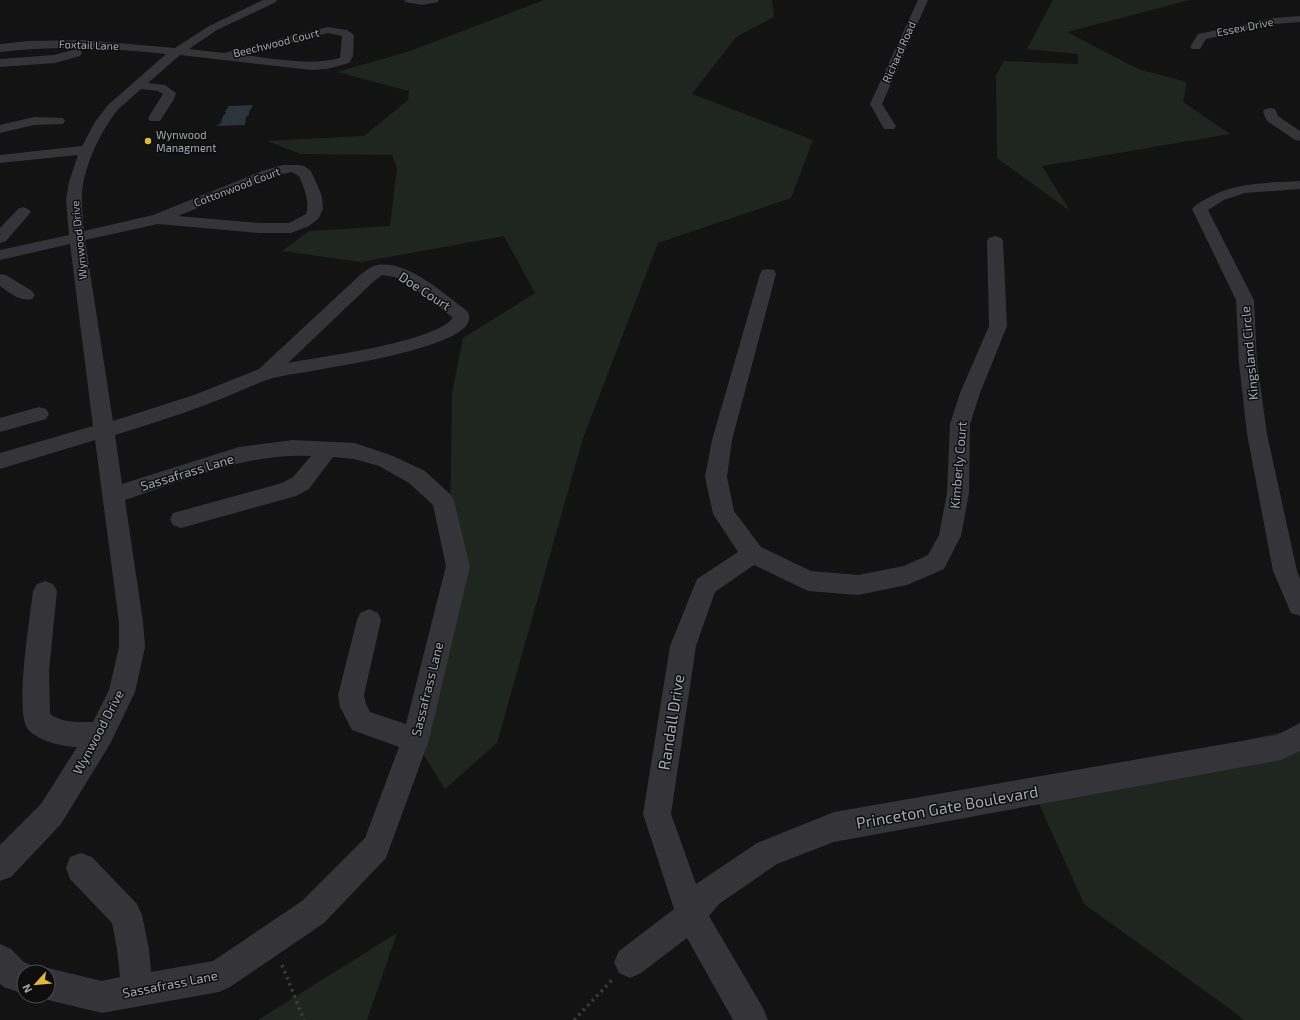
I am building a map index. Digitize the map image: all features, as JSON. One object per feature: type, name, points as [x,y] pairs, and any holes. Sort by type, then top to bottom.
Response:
[{"type":"street","name":"Wynwood Drive","points":[[0,866],[51,814],[100,735],[122,692],[132,647],[131,622],[77,237],[74,200],[76,182],[87,150],[102,122],[113,108],[168,58],[213,28],[272,0]]},
{"type":"street","points":[[408,0],[422,2],[434,0]]},
{"type":"street","name":"Richard Road","points":[[889,126],[876,104],[923,0]]},
{"type":"street","name":"Essex Drive","points":[[1196,47],[1202,36],[1274,21],[1300,19]]},
{"type":"street","name":"Beechwood Court","points":[[178,52],[311,66],[327,65],[344,60],[347,56],[348,35],[337,31],[322,31],[224,56]]},
{"type":"street","points":[[15,35],[32,33],[22,45]]},
{"type":"street","name":"Foxtail Lane","points":[[0,48],[22,45],[88,43],[178,52]]},
{"type":"street","points":[[0,63],[56,59],[79,52],[88,43]]},
{"type":"street","points":[[138,85],[161,88],[170,93],[168,99],[155,118]]},
{"type":"street","points":[[1270,112],[1272,118],[1300,137]]},
{"type":"street","points":[[0,128],[34,121],[58,120]]},
{"type":"street","points":[[0,159],[87,150]]},
{"type":"street","name":"Cottonwood Court","points":[[0,255],[158,219],[283,169],[299,169],[306,174],[314,196],[315,209],[313,216],[303,223],[290,228],[276,229],[158,219]]},
{"type":"street","points":[[1292,185],[1300,198]]},
{"type":"street","name":"Kingsland Circle","points":[[1292,185],[1244,189],[1219,197],[1200,209],[1244,300],[1248,362],[1257,434],[1285,571],[1300,606]]},
{"type":"street","points":[[0,238],[23,212]]},
{"type":"street","name":"Kimberly Court","points":[[768,274],[746,346],[722,440],[716,477],[724,514],[753,554],[808,581],[858,585],[907,575],[936,562],[950,536],[958,493],[960,424],[970,393],[998,326],[995,241]]},
{"type":"street","name":"Doe Court","points":[[104,430],[227,391],[266,373],[406,347],[453,329],[462,320],[461,315],[425,288],[399,272],[379,270],[367,278],[266,373]]},
{"type":"street","points":[[0,279],[26,295]]},
{"type":"street","points":[[0,425],[39,414]]},
{"type":"street","points":[[0,461],[104,430]]},
{"type":"street","name":"Sassafrass Lane","points":[[56,986],[102,997],[219,976],[313,912],[376,848],[414,740],[458,566],[443,501],[416,477],[386,461],[355,451],[293,447],[266,450],[238,455],[113,494]]},
{"type":"street","points":[[181,519],[288,490],[301,483],[326,450]]},
{"type":"street","name":"Randall Drive","points":[[751,1020],[690,914],[657,814],[683,646],[705,586],[753,554]]},
{"type":"street","points":[[45,591],[36,667],[35,700],[37,720],[46,728],[63,733],[100,735]]},
{"type":"street","points":[[369,620],[351,695],[353,707],[361,721],[414,740]]},
{"type":"street","name":"Princeton Gate Boulevard","points":[[630,962],[690,914],[708,893],[767,853],[834,828],[1281,747],[1300,736]]},
{"type":"street","points":[[81,868],[126,915],[133,949],[137,991]]},
{"type":"street","points":[[0,960],[16,976]]},
{"type":"path","points":[[273,939],[284,972],[304,1020]]},
{"type":"path","points":[[574,1020],[630,962]]},
{"type":"shaded area","points":[[544,0],[772,0],[774,17],[736,37],[692,94],[813,140],[791,198],[658,243],[583,438],[497,743],[445,789],[417,744],[463,566],[450,527],[452,393],[463,338],[535,293],[504,236],[361,262],[282,251],[309,231],[390,226],[397,168],[392,155],[301,154],[267,141],[364,136],[408,100],[409,91],[337,72],[410,51]]},
{"type":"shaded area","points":[[1053,0],[1190,0],[1067,32],[1138,69],[1187,82],[1183,102],[1230,134],[1042,166],[1070,211],[997,158],[996,75],[1004,61],[1078,64],[1078,54],[1027,49]]},
{"type":"shaded area","points":[[253,105],[249,115],[246,117],[245,125],[216,126],[220,124],[228,106]]},
{"type":"shaded area","points":[[1300,728],[1300,1020],[1243,1020],[1237,1014],[1084,904],[1032,788]]},
{"type":"shaded area","points":[[397,933],[367,1020],[258,1020]]},
{"type":"place","name":"Wynwood Managment","points":[[148,141]]}]
